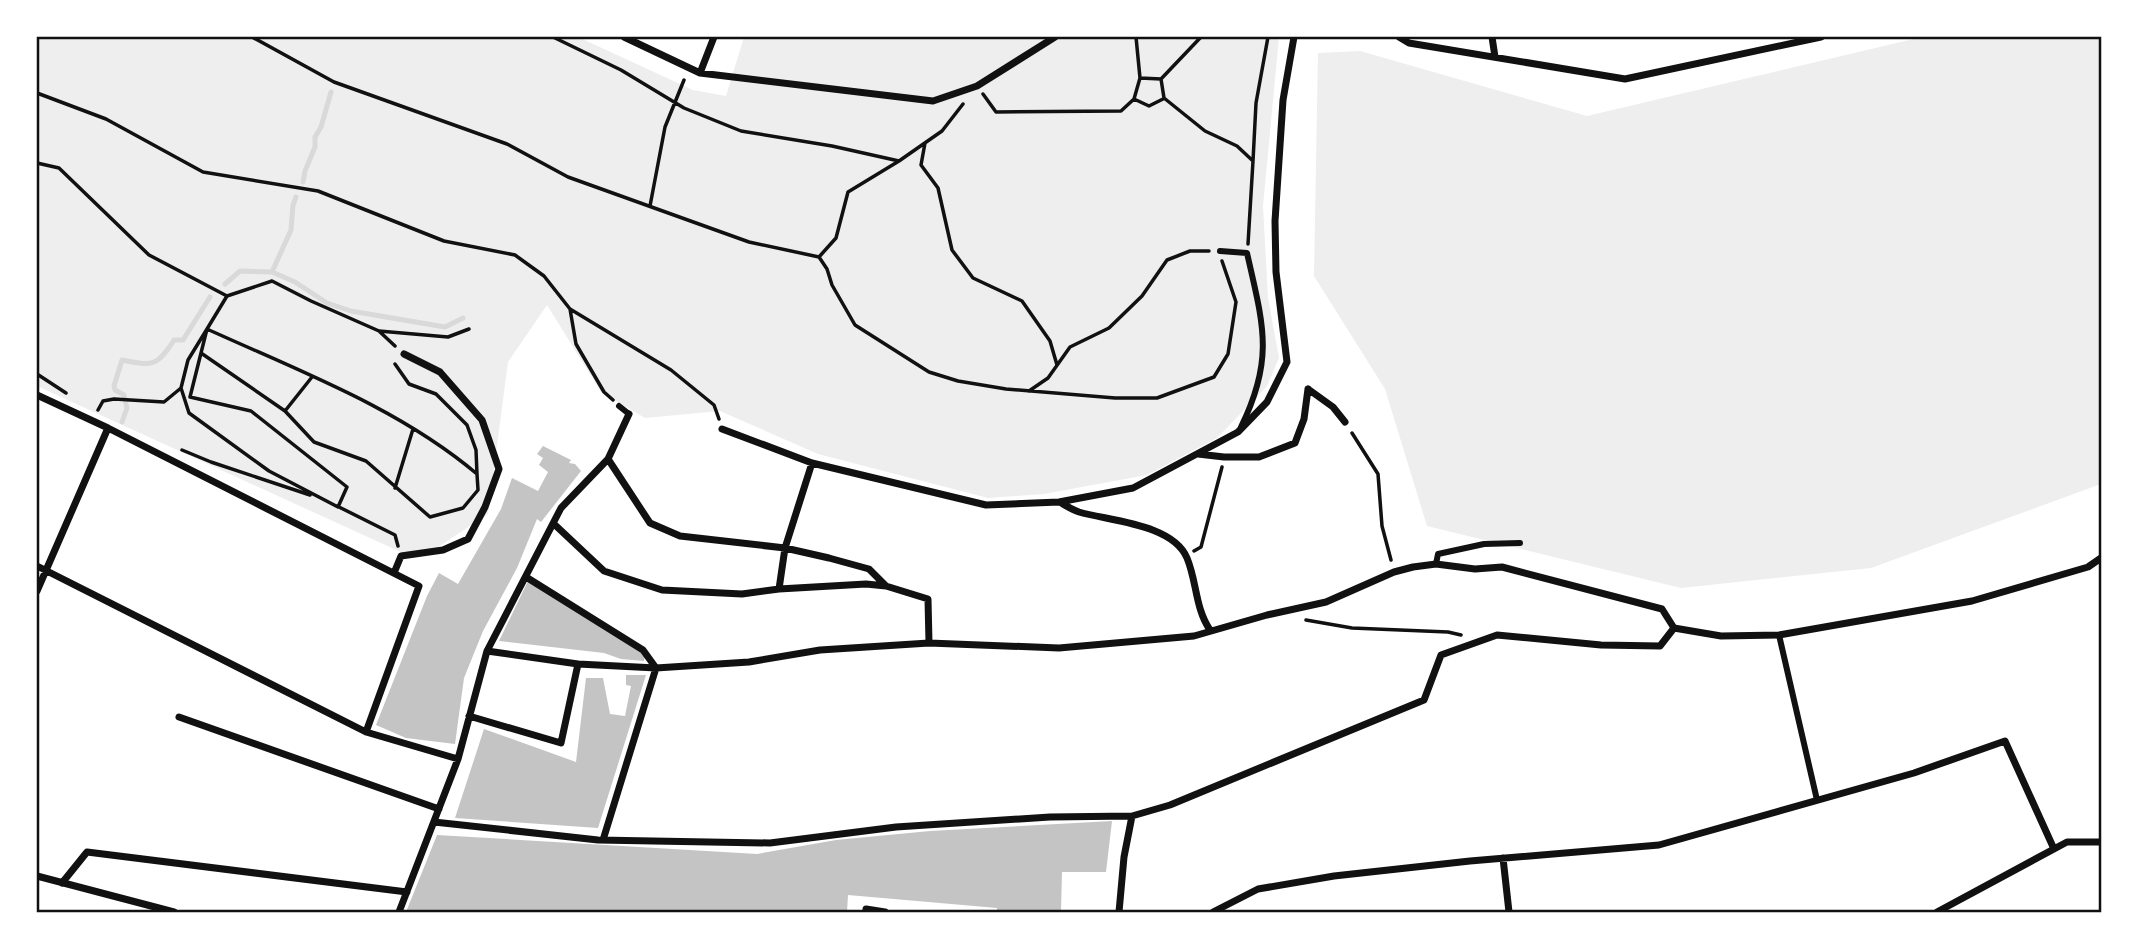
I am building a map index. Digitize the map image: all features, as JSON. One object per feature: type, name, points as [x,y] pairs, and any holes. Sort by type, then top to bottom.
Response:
[{"type":"street","points":[[624,37],[700,74],[933,101],[977,86],[1055,37]]},
{"type":"street","points":[[700,74],[714,37]]},
{"type":"street","points":[[722,429],[812,463],[986,505],[1059,502],[1133,488],[1238,432],[1267,402],[1287,362],[1276,272],[1275,220],[1283,100],[1294,37]]},
{"type":"street","points":[[1399,37],[1409,43],[1625,79],[1821,37]]},
{"type":"street","points":[[1492,37],[1495,57]]},
{"type":"street","points":[[1220,251],[1247,253],[1264,335],[1262,371],[1251,406],[1238,432]]},
{"type":"street","points":[[394,573],[401,556],[443,550],[468,539],[485,507],[499,468],[482,420],[440,372],[404,354]]},
{"type":"street","points":[[1198,454],[1259,457],[1295,443],[1304,419],[1308,388],[1333,407],[1345,422]]},
{"type":"street","points":[[37,395],[108,428],[419,586],[366,732]]},
{"type":"street","points":[[399,912],[458,759],[487,652],[561,508],[608,459],[629,414],[619,406]]},
{"type":"street","points":[[37,591],[108,428]]},
{"type":"street","points":[[608,459],[650,523],[680,536],[785,548],[869,569],[886,586]]},
{"type":"street","points":[[779,589],[785,548],[812,463]]},
{"type":"street","points":[[1059,502],[1077,511],[1142,526],[1169,538],[1186,556],[1201,618],[1210,630]]},
{"type":"street","points":[[554,523],[604,572],[662,590],[742,594],[866,584],[886,586],[928,599],[929,643]]},
{"type":"street","points":[[1436,564],[1438,554],[1484,544],[1520,543]]},
{"type":"street","points":[[487,652],[578,664],[656,668],[749,662],[820,650],[929,643],[1059,648],[1194,636],[1266,615],[1326,602],[1394,572],[1436,564],[1475,569],[1502,567],[1662,609],[1674,628],[1721,636],[1779,635],[1972,601],[2088,567],[2101,558]]},
{"type":"street","points":[[37,566],[366,732],[458,759]]},
{"type":"street","points":[[526,577],[643,650],[656,668]]},
{"type":"street","points":[[434,822],[603,840],[770,844],[895,827],[1050,817],[1132,816],[1170,805],[1424,700],[1441,655],[1497,635],[1601,645],[1660,646],[1674,628]]},
{"type":"street","points":[[1779,635],[1817,800]]},
{"type":"street","points":[[469,716],[561,743],[578,664]]},
{"type":"street","points":[[603,840],[656,668]]},
{"type":"street","points":[[179,717],[439,809]]},
{"type":"street","points":[[1213,912],[1258,889],[1334,876],[1659,845],[1914,773],[2005,741],[2054,849]]},
{"type":"street","points":[[1119,912],[1124,857],[1132,816]]},
{"type":"street","points":[[1937,912],[2067,842],[2101,842]]},
{"type":"street","points":[[62,883],[87,852],[407,892]]},
{"type":"street","points":[[1503,858],[1509,912]]},
{"type":"street","points":[[37,876],[174,912]]},
{"type":"street","points":[[866,912],[866,909],[886,912]]},
{"type":"path","points":[[252,37],[334,82],[507,144],[568,177],[749,242],[819,257],[855,325],[929,372],[958,381],[1029,391],[1115,398],[1157,398],[1214,377],[1228,354],[1236,302],[1220,251],[1190,251],[1167,260],[1142,296],[1109,328],[1070,347],[1048,378],[1029,391]]},
{"type":"path","points":[[553,37],[621,70],[676,103],[741,131],[832,145],[899,161]]},
{"type":"path","points":[[819,257],[836,238],[848,192],[943,131],[977,86],[996,112],[1121,111],[1133,99],[1140,78],[1136,37]]},
{"type":"path","points":[[1140,78],[1161,79],[1201,37]]},
{"type":"path","points":[[1247,253],[1256,103],[1268,37]]},
{"type":"path","points":[[650,206],[665,127],[688,68]]},
{"type":"path","points":[[1161,79],[1164,98],[1205,131],[1237,146],[1253,161]]},
{"type":"path","points":[[37,93],[106,119],[203,172],[318,191],[444,241],[515,255],[544,276],[570,309],[671,370],[714,405],[722,429]]},
{"type":"path","points":[[1133,99],[1149,106],[1164,98]]},
{"type":"path","points":[[925,143],[921,165],[937,188],[952,250],[973,278],[1022,301],[1049,341],[1057,365]]},
{"type":"path","points":[[37,163],[59,168],[149,255],[227,296]]},
{"type":"path","points":[[338,507],[269,471],[189,413],[181,388],[188,360],[227,296],[272,281],[311,302],[379,331],[448,337],[469,329]]},
{"type":"path","points":[[570,309],[576,344],[604,392],[619,406]]},
{"type":"path","points":[[207,329],[191,397],[251,411],[348,487],[338,507]]},
{"type":"path","points":[[207,329],[383,411],[455,455],[477,474]]},
{"type":"path","points":[[201,352],[285,411],[314,442],[366,461],[430,517],[463,508],[478,490],[476,450],[467,425],[436,394],[409,384],[394,364],[404,354],[379,331]]},
{"type":"path","points":[[285,411],[312,377]]},
{"type":"path","points":[[92,421],[103,401],[135,399],[164,402],[181,388]]},
{"type":"path","points":[[1345,422],[1378,474],[1382,526],[1394,572]]},
{"type":"path","points":[[395,488],[413,429]]},
{"type":"path","points":[[178,448],[211,462],[320,498],[395,535],[401,556]]},
{"type":"path","points":[[1186,556],[1201,547],[1224,457]]},
{"type":"path","points":[[1300,608],[1306,620],[1352,628],[1448,632],[1481,641]]},
{"type":"shaded area","points":[[37,37],[578,37],[693,90],[726,96],[744,37],[1279,37],[1263,206],[1268,298],[1279,358],[1267,386],[1217,438],[1147,475],[1044,494],[988,498],[818,454],[720,411],[645,418],[601,392],[547,305],[508,362],[488,514],[435,549],[405,554],[37,386]]},
{"type":"shaded area","points":[[1922,37],[2101,37],[2101,484],[1871,568],[1681,588],[1427,526],[1385,389],[1314,276],[1318,53],[1360,51],[1587,116]]},
{"type":"building","points":[[543,446],[571,460],[569,463],[575,464],[581,471],[541,522],[537,519],[517,568],[483,631],[464,678],[455,744],[406,738],[376,725],[427,596],[439,573],[458,584],[501,509],[512,478],[538,491],[548,472],[539,465],[543,458],[537,454]]},
{"type":"building","points":[[528,581],[645,654],[644,661],[621,659],[604,653],[499,641]]},
{"type":"building","points":[[626,675],[646,675],[598,828],[455,818],[484,729],[576,762],[586,678],[603,678],[610,714],[625,716],[631,686],[626,685]]},
{"type":"building","points":[[1112,821],[1106,872],[1062,872],[1061,912],[997,912],[997,908],[848,895],[847,912],[406,912],[437,835],[757,854],[836,840],[930,831]]},
{"type":"waterway","points":[[303,182],[331,92]]},
{"type":"waterway","points":[[272,272],[291,230],[296,197]]},
{"type":"waterway","points":[[225,284],[240,271],[272,272],[295,282],[327,303],[351,311],[445,327],[463,318]]},
{"type":"waterway","points":[[122,422],[127,408],[124,395],[115,390],[114,386],[122,360],[140,363],[158,360],[174,340],[183,340],[210,297]]}]
